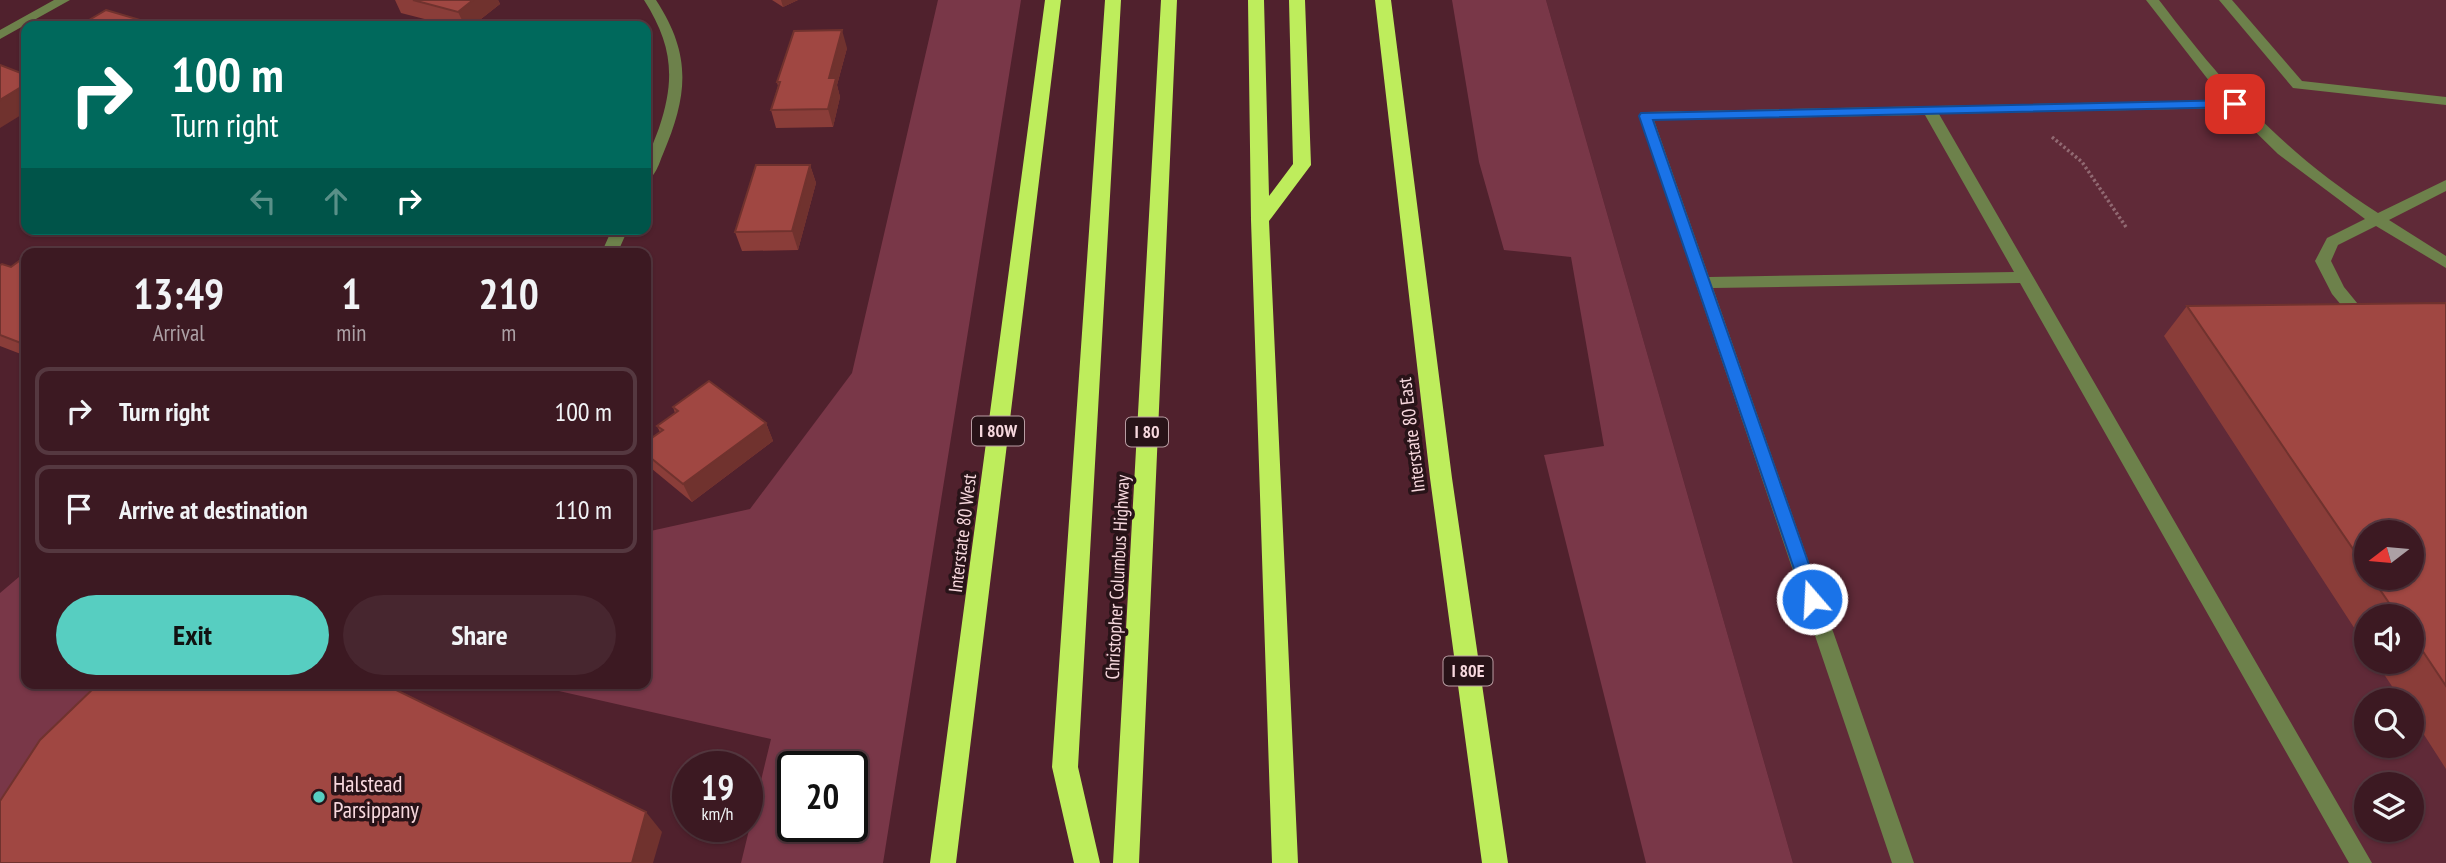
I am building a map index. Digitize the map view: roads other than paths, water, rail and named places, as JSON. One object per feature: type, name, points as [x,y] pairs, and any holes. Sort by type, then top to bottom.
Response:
[{"type":"highway","name":"Interstate 80 West","points":[[943,863],[1053,0]]},
{"type":"highway","points":[[1087,863],[1065,767],[1113,0]]},
{"type":"highway","name":"Christopher Columbus Highway","points":[[1126,863],[1169,0]]},
{"type":"highway","points":[[1256,0],[1260,220],[1285,863]]},
{"type":"highway","points":[[1260,220],[1302,165],[1297,0]]},
{"type":"highway","name":"Interstate 80 East","points":[[1383,0],[1441,478],[1495,863]]},
{"type":"street","points":[[26,21],[64,0]]},
{"type":"street","points":[[650,0],[673,38],[678,87],[651,161]]},
{"type":"street","points":[[2152,0],[2235,104],[2267,137],[2354,207],[2446,263]]},
{"type":"street","points":[[2225,0],[2298,85],[2446,101]]},
{"type":"street","points":[[0,35],[21,24]]},
{"type":"street","points":[[1903,863],[1646,116],[2235,104]]},
{"type":"street","points":[[1929,110],[2361,863]]},
{"type":"street","points":[[2374,334],[2338,290],[2323,261],[2332,242],[2446,185]]},
{"type":"street","points":[[2420,197],[2446,194]]},
{"type":"street","points":[[1703,283],[2025,277]]},
{"type":"place","name":"Halstead Parsippany","points":[[319,797]]}]
